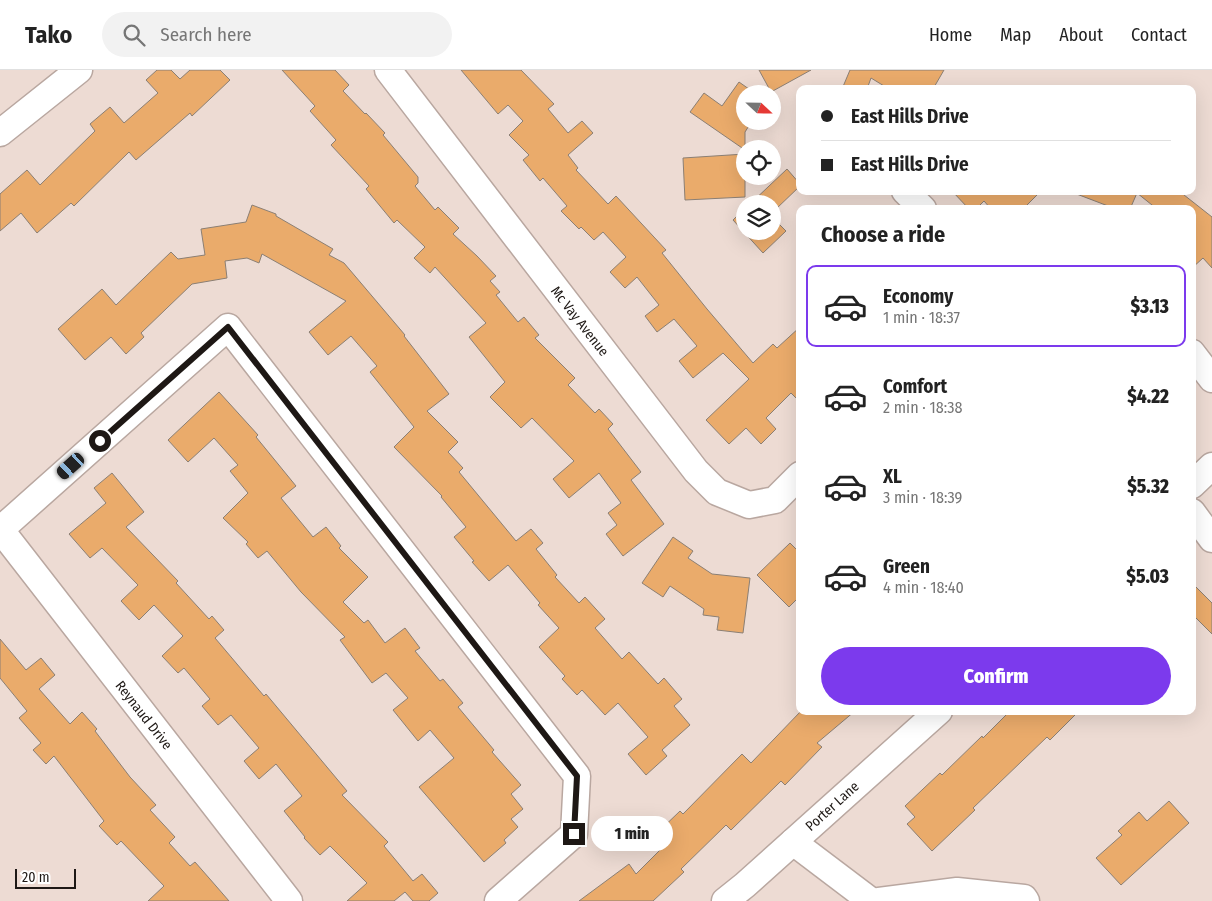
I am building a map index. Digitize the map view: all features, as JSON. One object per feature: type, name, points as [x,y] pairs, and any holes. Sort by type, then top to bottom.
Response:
[{"type":"street","points":[[0,133],[79,70]]},
{"type":"street","name":"Mc Vay Avenue","points":[[388,70],[696,471],[716,492],[749,505],[775,500],[796,479]]},
{"type":"street","points":[[909,195],[920,205]]},
{"type":"street","points":[[0,529],[228,327],[577,776],[574,834],[503,899]]},
{"type":"street","points":[[1196,358],[1212,379]]},
{"type":"street","points":[[1196,481],[1212,466]]},
{"type":"street","points":[[1196,517],[1212,539]]},
{"type":"street","name":"Reynaud Drive","points":[[0,529],[289,901]]},
{"type":"street","name":"Porter Lane","points":[[725,901],[935,715]]},
{"type":"street","points":[[793,842],[871,901]]},
{"type":"street","points":[[879,901],[957,891],[1024,898],[1026,901]]},
{"type":"building","points":[[157,70],[171,70],[180,79],[190,70],[220,70],[230,80],[192,116],[190,113],[136,160],[129,152],[74,206],[71,203],[37,233],[21,213],[0,231],[0,194],[27,170],[40,185],[95,131],[90,124],[110,107],[124,123],[158,93],[146,80]]},
{"type":"building","points":[[282,70],[335,70],[349,85],[343,91],[385,133],[383,135],[418,177],[418,183],[415,186],[435,210],[438,207],[459,228],[453,234],[496,276],[490,281],[500,292],[496,295],[518,322],[524,317],[539,335],[535,338],[575,378],[568,385],[595,413],[599,409],[613,424],[608,429],[641,472],[631,480],[664,524],[623,556],[606,534],[617,525],[608,513],[621,503],[599,473],[569,498],[553,479],[574,461],[532,418],[521,428],[490,397],[505,382],[469,337],[486,323],[435,267],[430,273],[414,258],[425,247],[397,220],[394,223],[366,189],[369,186],[331,145],[336,140],[310,111],[315,106]]},
{"type":"building","points":[[461,70],[521,70],[554,104],[548,109],[568,133],[582,121],[593,133],[568,155],[578,168],[576,170],[608,204],[616,196],[666,250],[662,253],[753,363],[773,344],[777,348],[796,331],[796,398],[791,393],[766,418],[776,429],[761,444],[746,428],[729,444],[706,420],[749,379],[723,353],[693,378],[679,361],[697,346],[674,319],[657,332],[645,316],[659,305],[637,277],[625,288],[610,272],[626,257],[603,232],[594,240],[581,227],[579,229],[561,211],[567,206],[543,178],[540,181],[523,160],[529,155],[509,135],[523,121],[508,105],[498,114]]},
{"type":"building","points":[[759,70],[811,70],[781,86],[767,85]]},
{"type":"building","points":[[850,70],[944,70],[935,85],[882,85],[871,78],[868,85],[844,85]]},
{"type":"building","points":[[736,86],[736,130],[746,130],[745,140],[736,140],[736,144],[690,112],[704,93],[722,106]]},
{"type":"building","points":[[736,155],[736,185],[745,185],[745,195],[736,195],[736,197],[685,200],[683,158]]},
{"type":"building","points":[[787,169],[796,179],[796,190],[781,204],[781,195],[760,195],[770,185],[781,185],[781,175]]},
{"type":"building","points":[[956,195],[1037,195],[1027,205],[988,205],[984,201],[980,205],[965,205]]},
{"type":"building","points":[[1079,195],[1136,195],[1132,205],[1106,205]]},
{"type":"building","points":[[1140,195],[1184,195],[1212,217],[1212,268],[1203,258],[1196,264],[1196,205],[1152,205]]},
{"type":"building","points":[[252,205],[276,214],[276,216],[333,249],[329,255],[344,263],[405,335],[449,394],[427,411],[458,442],[448,452],[463,468],[459,472],[516,541],[531,529],[543,543],[536,549],[557,575],[555,577],[579,603],[585,597],[605,619],[595,628],[622,659],[629,652],[658,684],[664,678],[682,699],[674,706],[690,725],[662,750],[667,756],[646,775],[628,754],[648,737],[618,703],[605,715],[582,690],[577,695],[562,679],[565,676],[539,647],[559,628],[538,605],[540,603],[508,565],[489,581],[454,537],[466,527],[442,496],[394,447],[414,427],[370,372],[377,366],[351,336],[328,355],[309,332],[346,301],[262,254],[259,263],[247,258],[225,261],[227,278],[192,284],[141,333],[144,337],[126,354],[111,337],[85,360],[58,329],[102,289],[116,305],[171,252],[178,259],[205,255],[201,229],[246,222]]},
{"type":"building","points":[[781,226],[786,231],[781,236]]},
{"type":"building","points":[[751,240],[777,240],[763,253]]},
{"type":"building","points":[[219,392],[258,435],[256,437],[296,486],[281,498],[313,537],[326,527],[341,546],[339,548],[368,577],[343,602],[364,623],[368,620],[385,643],[405,628],[420,648],[415,651],[440,681],[443,679],[463,703],[458,707],[494,750],[492,752],[521,785],[511,794],[523,809],[511,819],[518,827],[504,840],[506,843],[484,862],[419,787],[454,758],[430,730],[418,741],[393,710],[408,698],[386,673],[372,683],[340,640],[345,637],[301,592],[267,551],[258,558],[246,544],[248,542],[223,518],[248,493],[230,471],[238,465],[214,438],[188,462],[168,440]]},
{"type":"building","points":[[112,473],[144,512],[126,527],[178,581],[176,583],[209,619],[212,616],[224,630],[215,638],[264,696],[266,694],[347,791],[342,795],[388,842],[384,846],[413,881],[422,874],[438,893],[429,901],[413,901],[405,892],[394,901],[347,901],[367,883],[330,846],[320,855],[304,838],[284,811],[302,796],[276,764],[259,779],[244,761],[259,748],[231,715],[218,725],[202,706],[210,699],[184,668],[178,673],[162,656],[183,636],[154,605],[139,620],[121,601],[138,585],[102,548],[90,558],[69,534],[106,503],[94,488]]},
{"type":"building","points":[[673,537],[693,551],[688,558],[712,574],[750,578],[743,633],[717,630],[719,617],[703,615],[704,609],[670,586],[663,597],[642,583]]},
{"type":"building","points":[[790,543],[796,549],[796,600],[789,607],[757,575]]},
{"type":"building","points":[[1196,587],[1212,603],[1212,634],[1196,618]]},
{"type":"building","points":[[0,639],[26,670],[41,658],[55,675],[39,689],[70,724],[82,712],[97,729],[95,731],[130,777],[156,805],[150,810],[175,837],[169,843],[190,866],[195,862],[229,901],[148,901],[164,886],[121,841],[117,845],[99,826],[104,821],[54,756],[46,764],[33,750],[41,743],[19,718],[27,711],[0,678]]},
{"type":"building","points":[[797,715],[850,715],[817,743],[822,747],[785,785],[781,781],[731,830],[726,825],[681,869],[684,872],[653,901],[579,901],[629,864],[636,874],[665,845],[655,835],[680,811],[683,814],[742,754],[751,763]]},
{"type":"building","points":[[1006,715],[1075,715],[1050,740],[1047,737],[973,808],[975,810],[932,851],[907,824],[915,817],[905,806],[940,773],[942,775],[982,736],[983,738]]},
{"type":"building","points":[[1169,801],[1189,823],[1121,885],[1096,858],[1122,835],[1118,831],[1139,812],[1147,821]]},
{"type":"route","points":[[100,441],[228,327],[577,776],[574,834]]}]
